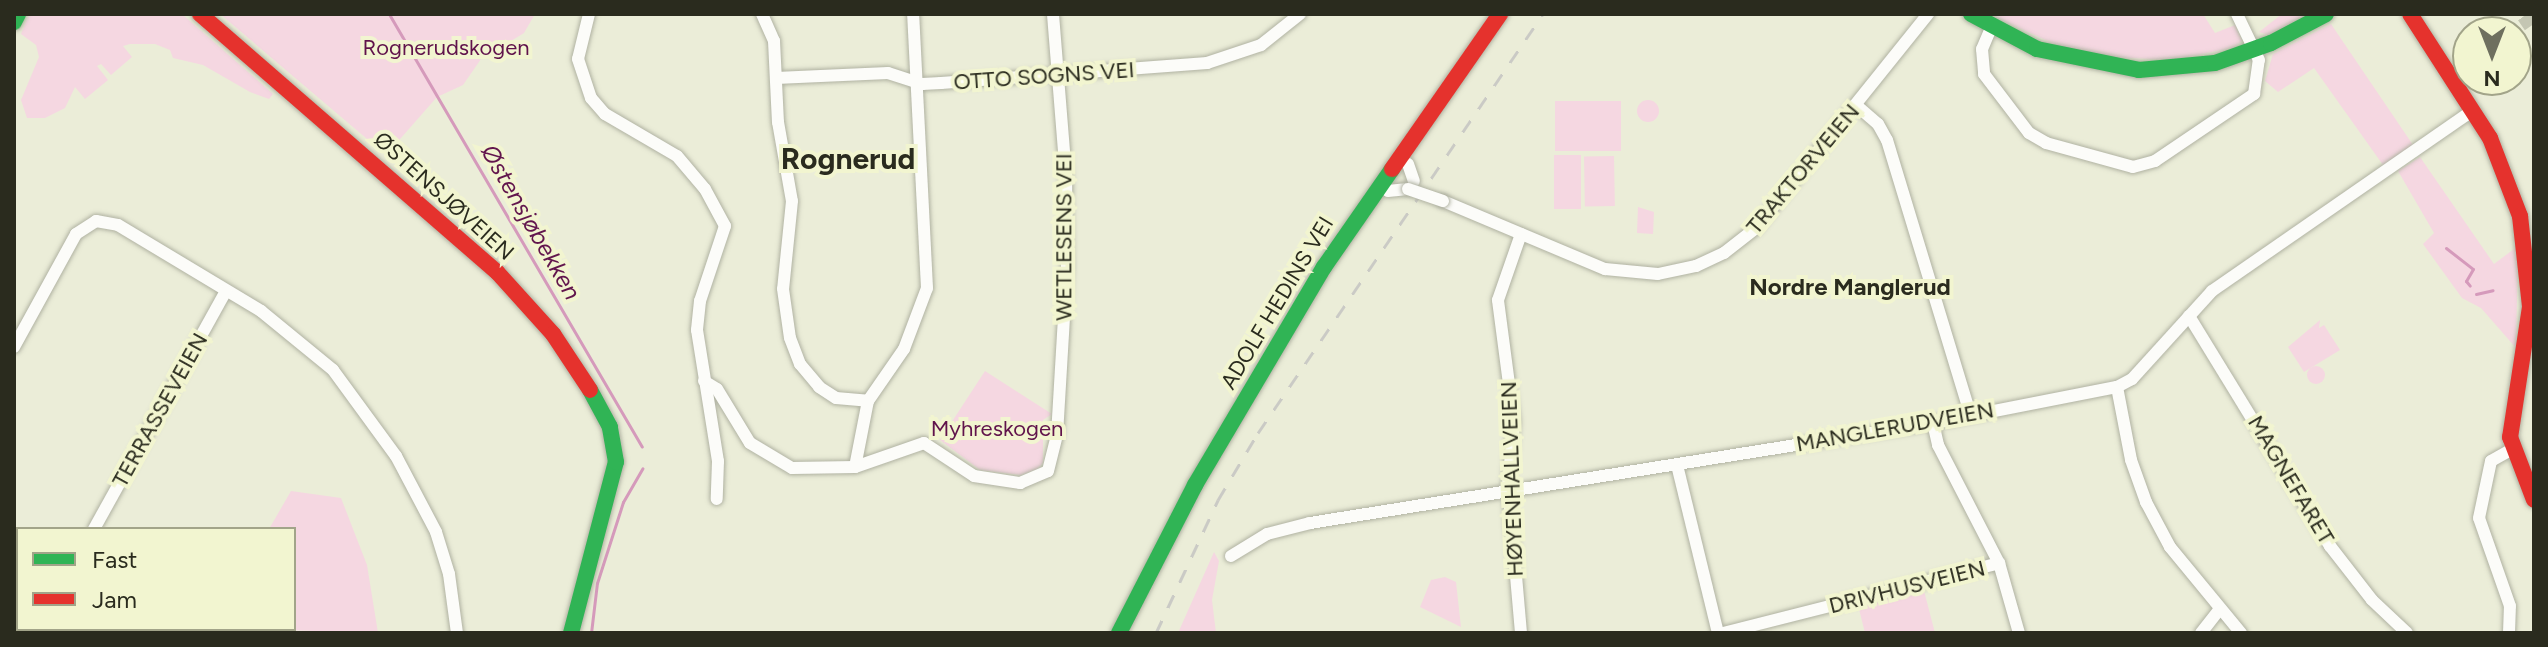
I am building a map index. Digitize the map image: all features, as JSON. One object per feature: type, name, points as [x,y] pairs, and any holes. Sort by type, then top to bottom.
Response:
[{"type":"main road","points":[[14,22],[18,14]]},
{"type":"main road","name":"ØSTENSJØVEIEN","points":[[200,14],[497,272],[553,334],[586,382],[610,427],[616,462],[571,633]]},
{"type":"main road","name":"ADOLF HEDINS VEI","points":[[1104,633],[1182,479],[1273,324],[1385,150],[1483,14]]},
{"type":"main road","name":"ADOLF HEDINS VEI","points":[[1119,633],[1214,451],[1368,199],[1500,14]]},
{"type":"main road","points":[[1971,14],[1991,28],[2072,60],[2139,70],[2215,63],[2255,49],[2326,14]]},
{"type":"main road","points":[[2410,14],[2473,110],[2507,174],[2529,258],[2530,318],[2512,408],[2511,450],[2534,500]]},
{"type":"main road","points":[[1407,142],[1408,164]]},
{"type":"main road","points":[[1368,199],[1388,191]]},
{"type":"street","points":[[589,14],[578,59],[591,98],[605,114],[677,156],[723,220],[725,236],[697,322],[720,479],[717,499]]},
{"type":"street","points":[[762,14],[774,41],[792,201],[783,289],[790,338],[819,387],[836,398],[868,401]]},
{"type":"street","points":[[704,381],[717,389],[750,443],[777,462],[810,471],[855,467],[868,401],[904,349],[927,288],[913,14]]},
{"type":"street","name":"WETLESENS VEI","points":[[855,467],[923,443],[935,446],[974,476],[998,481],[1033,482],[1053,461],[1067,260],[1053,14]]},
{"type":"street","name":"OTTO SOGNS VEI","points":[[776,78],[888,73],[917,82],[1058,75],[1214,62],[1265,43],[1300,14]]},
{"type":"street","name":"TRAKTORVEIEN","points":[[1415,187],[1616,272],[1658,274],[1696,266],[1732,249],[1756,228],[1928,14]]},
{"type":"street","points":[[1991,28],[1982,49],[1984,74],[2029,133],[2046,143],[2133,167],[2155,161],[2251,98],[2259,67],[2255,49],[2237,14]]},
{"type":"street","points":[[1856,105],[1878,124],[1887,140],[1970,414]]},
{"type":"street","name":"MANGLERUDVEIEN","points":[[1231,556],[1253,540],[1288,528],[1933,423],[2117,387],[2132,379],[2220,284],[2473,110]]},
{"type":"street","points":[[1388,191],[1415,187],[1408,164]]},
{"type":"street","points":[[14,347],[76,234],[90,222],[118,225],[226,291],[316,354],[370,416],[434,526],[449,574],[457,633]]},
{"type":"street","name":"HØYENHALLVEIEN","points":[[1521,234],[1498,300],[1514,422],[1509,492],[1521,633]]},
{"type":"street","name":"TERRASSEVEIEN","points":[[95,527],[226,291]]},
{"type":"street","name":"MAGNEFARET","points":[[2189,316],[2330,546],[2372,600],[2407,633]]},
{"type":"street","points":[[2117,387],[2131,460],[2146,502],[2170,547],[2241,633]]},
{"type":"street","points":[[1933,423],[1938,445],[1999,563],[2019,633]]},
{"type":"street","points":[[2509,633],[2510,606],[2479,518],[2491,461],[2511,450]]},
{"type":"street","points":[[1677,465],[1720,633]]},
{"type":"street","name":"DRIVHUSVEIEN","points":[[1720,633],[1999,563]]},
{"type":"street","points":[[2201,633],[2220,609]]},
{"type":"green space","points":[[29,14],[182,14],[273,94],[269,99],[250,92],[203,65],[173,58],[170,50],[155,44],[130,44],[123,46],[132,57],[111,75],[101,64],[97,66],[108,80],[85,99],[75,87],[65,108],[45,118],[27,118],[21,100],[39,57],[36,45],[21,34]]},
{"type":"green space","name":"Rognerudskogen","points":[[220,14],[535,14],[524,33],[481,59],[463,85],[437,97],[386,155]]},
{"type":"green space","points":[[1989,14],[2203,14],[2215,33],[2235,25],[2242,41],[2232,48],[2172,60],[2111,57],[2063,48]]},
{"type":"green space","points":[[2282,14],[2308,14],[2268,35],[2259,32]]},
{"type":"green space","points":[[2331,24],[2413,145],[2383,165],[2314,68],[2278,92],[2265,81],[2273,54]]},
{"type":"green space","points":[[1644,100],[1652,100],[1659,111],[1652,122],[1644,122],[1637,115],[1637,107]]},
{"type":"green space","points":[[1555,101],[1621,101],[1621,151],[1555,151]]},
{"type":"green space","points":[[1554,155],[1581,155],[1581,209],[1554,209]]},
{"type":"green space","points":[[1614,156],[1615,206],[1585,207],[1584,157]]},
{"type":"green space","points":[[2420,157],[2494,264],[2518,246],[2516,348],[2481,308],[2462,298],[2423,244],[2434,233],[2398,171]]},
{"type":"green space","points":[[1638,207],[1654,212],[1653,234],[1637,233]]},
{"type":"green space","points":[[2320,320],[2319,328],[2324,325],[2340,350],[2304,372],[2288,347]]},
{"type":"green space","points":[[2316,366],[2325,375],[2316,384],[2307,375]]},
{"type":"green space","name":"Myhreskogen","points":[[985,371],[1052,414],[1043,420],[1043,463],[1037,469],[1021,475],[980,470],[940,440]]},
{"type":"green space","points":[[291,491],[341,498],[367,565],[378,633],[296,630],[296,527],[270,527]]},
{"type":"green space","points":[[1214,552],[1219,561],[1212,600],[1216,633],[1178,633]]},
{"type":"green space","points":[[1445,577],[1456,582],[1461,627],[1420,607],[1431,580]]},
{"type":"green space","points":[[1923,587],[1935,633],[1865,633],[1858,605]]},
{"type":"green space","points":[[120,631],[180,631],[119,633]]},
{"type":"waterway","name":"Østensjøbekken","points":[[389,14],[642,447]]},
{"type":"waterway","points":[[2446,248],[2473,269],[2466,281],[2470,286]]},
{"type":"waterway","points":[[2476,294],[2493,290]]},
{"type":"waterway","name":"Østensjøbekken","points":[[591,633],[597,583],[623,502],[643,468]]},
{"type":"tunnel","points":[[2527,14],[2534,24]]},
{"type":"railway","points":[[1156,633],[1218,500],[1258,433],[1543,14]]},
{"type":"traffic: fast","points":[[14,22],[18,14]]},
{"type":"traffic: fast","points":[[1971,14],[2037,49],[2139,70],[2215,63],[2271,43],[2326,14]]},
{"type":"traffic: fast","points":[[1119,633],[1195,485],[1324,267],[1392,169]]},
{"type":"traffic: fast","points":[[571,633],[616,462],[610,427],[590,390]]},
{"type":"traffic: jam","points":[[200,14],[497,272],[553,334],[590,390]]},
{"type":"traffic: jam","points":[[1392,169],[1500,14]]},
{"type":"traffic: jam","points":[[2410,14],[2490,138],[2520,216],[2530,307],[2510,437],[2534,500]]},
{"type":"district","name":"Rognerud","points":[[848,159]]},
{"type":"district","name":"Nordre Manglerud","points":[[1850,287]]}]
